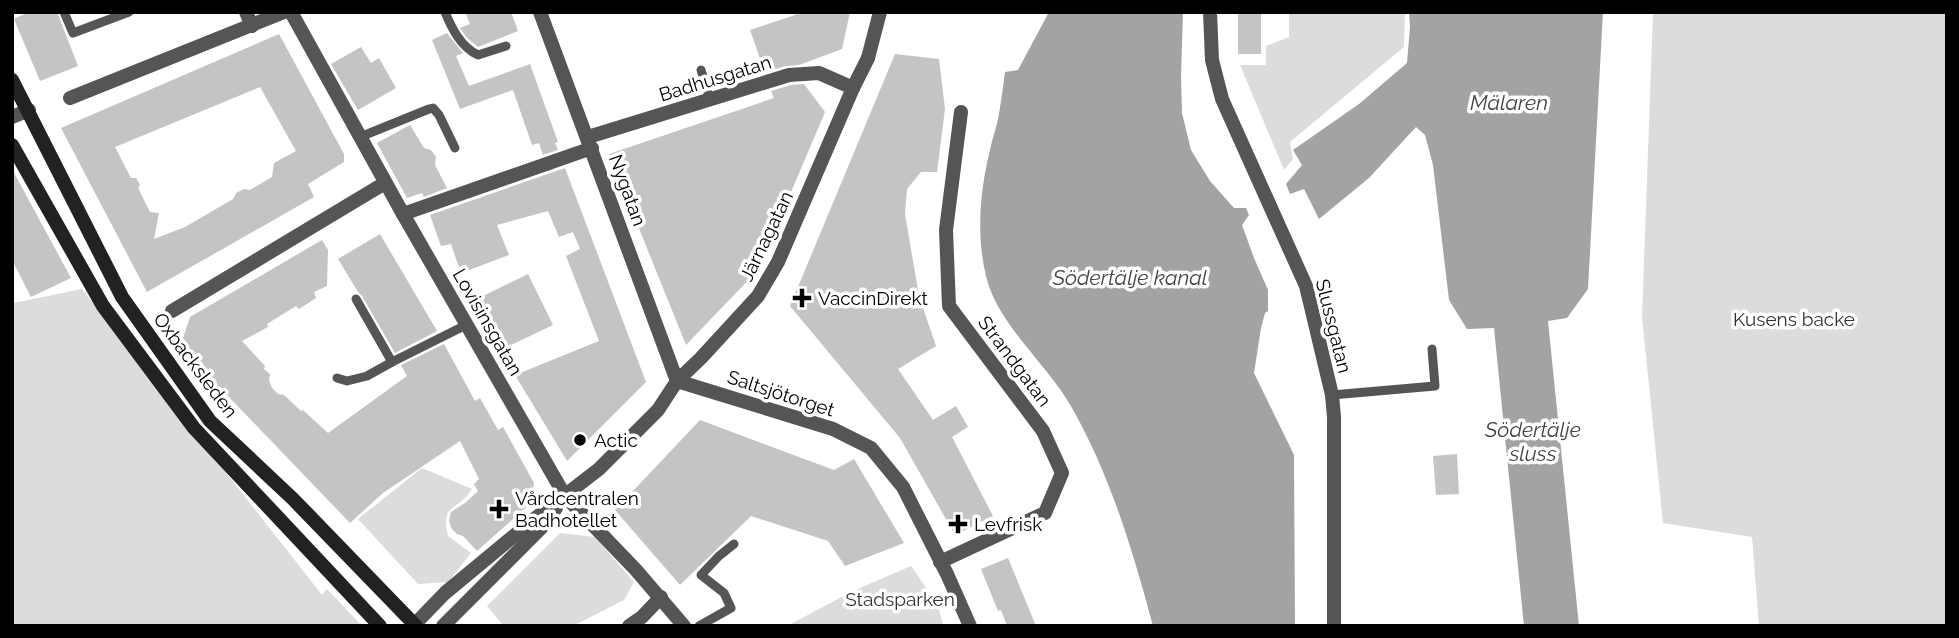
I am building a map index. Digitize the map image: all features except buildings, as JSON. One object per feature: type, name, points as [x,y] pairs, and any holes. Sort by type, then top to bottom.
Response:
[{"type":"main road","name":"Oxbacksleden","points":[[12,80],[122,296],[210,421],[293,499],[415,625]]},
{"type":"main road","name":"Oxbacksleden","points":[[12,145],[103,306],[194,428],[380,626]]},
{"type":"street","points":[[70,98],[249,19],[284,12]]},
{"type":"street","name":"Lovisinsgatan","points":[[291,12],[385,183],[565,496],[661,597],[684,626]]},
{"type":"street","name":"Nygatan","points":[[540,12],[677,381]]},
{"type":"street","name":"Järnagatan","points":[[415,625],[445,593],[599,469],[658,410],[677,381],[758,296],[778,262],[853,88],[869,58],[880,12]]},
{"type":"street","name":"Slussgatan","points":[[1210,12],[1212,60],[1222,99],[1306,286],[1332,395],[1334,626]]},
{"type":"street","name":"Badhusgatan","points":[[403,214],[710,99],[789,75],[819,73],[853,88]]},
{"type":"street","points":[[12,117],[29,110]]},
{"type":"street","name":"Strandgatan","points":[[940,562],[1045,513],[1062,474],[1043,431],[949,306],[946,230],[961,112]]},
{"type":"street","points":[[172,311],[385,183]]},
{"type":"street","name":"Saltsjötorget","points":[[677,381],[833,429],[872,448],[903,487],[940,562]]},
{"type":"street","name":"Järnagatan","points":[[443,626],[541,528],[565,496]]},
{"type":"street","points":[[940,562],[970,626]]},
{"type":"street","points":[[629,626],[661,597]]},
{"type":"lane","points":[[64,12],[73,33],[129,12]]},
{"type":"lane","points":[[445,12],[454,31],[468,50],[478,55],[506,46]]},
{"type":"lane","points":[[701,70],[710,99]]},
{"type":"lane","points":[[360,137],[433,108],[455,148]]},
{"type":"lane","points":[[356,299],[393,362]]},
{"type":"lane","points":[[337,378],[347,381],[367,376],[468,324]]},
{"type":"lane","points":[[1332,395],[1434,386],[1432,349]]},
{"type":"lane","points":[[699,626],[731,608],[724,593],[701,575],[734,544]]},
{"type":"green space","points":[[1289,12],[1405,12],[1404,47],[1290,142],[1293,159],[1284,170],[1240,65],[1266,65],[1266,46],[1289,37]]},
{"type":"green space","name":"Kusens backe","points":[[1653,12],[1947,12],[1947,626],[1759,626],[1752,537],[1663,523],[1642,317]]},
{"type":"green space","points":[[82,289],[322,595],[327,589],[362,626],[12,626],[12,302]]},
{"type":"green space","points":[[422,468],[472,489],[448,512],[446,518],[448,536],[471,553],[448,582],[418,584],[358,519]]},
{"type":"green space","points":[[560,533],[595,537],[634,582],[624,600],[573,626],[504,626],[487,606]]},
{"type":"green space","name":"Stadsparken","points":[[911,566],[938,605],[943,626],[787,626],[853,591]]},
{"type":"water","name":"Södertälje kanal","points":[[1049,12],[1183,12],[1182,113],[1191,150],[1210,181],[1234,208],[1246,208],[1249,215],[1242,225],[1268,290],[1268,311],[1261,328],[1254,373],[1294,455],[1295,626],[1153,626],[1119,514],[1086,434],[1062,392],[1012,328],[992,294],[983,260],[980,213],[1005,72],[1018,70]]},
{"type":"water","name":"Mälaren","points":[[1409,12],[1603,12],[1588,289],[1567,318],[1548,321],[1579,626],[1524,626],[1494,328],[1467,329],[1449,300],[1433,165],[1425,135],[1416,127],[1369,178],[1319,219],[1304,189],[1290,194],[1286,184],[1302,165],[1293,150],[1359,104],[1407,63]]},
{"type":"place","name":"VaccinDirekt","points":[[802,298]]},
{"type":"place","name":"Actic","points":[[580,440]]},
{"type":"place","name":"Vårdcentralen Badhotellet","points":[[499,509]]},
{"type":"place","name":"Levfrisk","points":[[958,524]]},
{"type":"water label","name":"Södertälje sluss","points":[[1533,441]]}]
